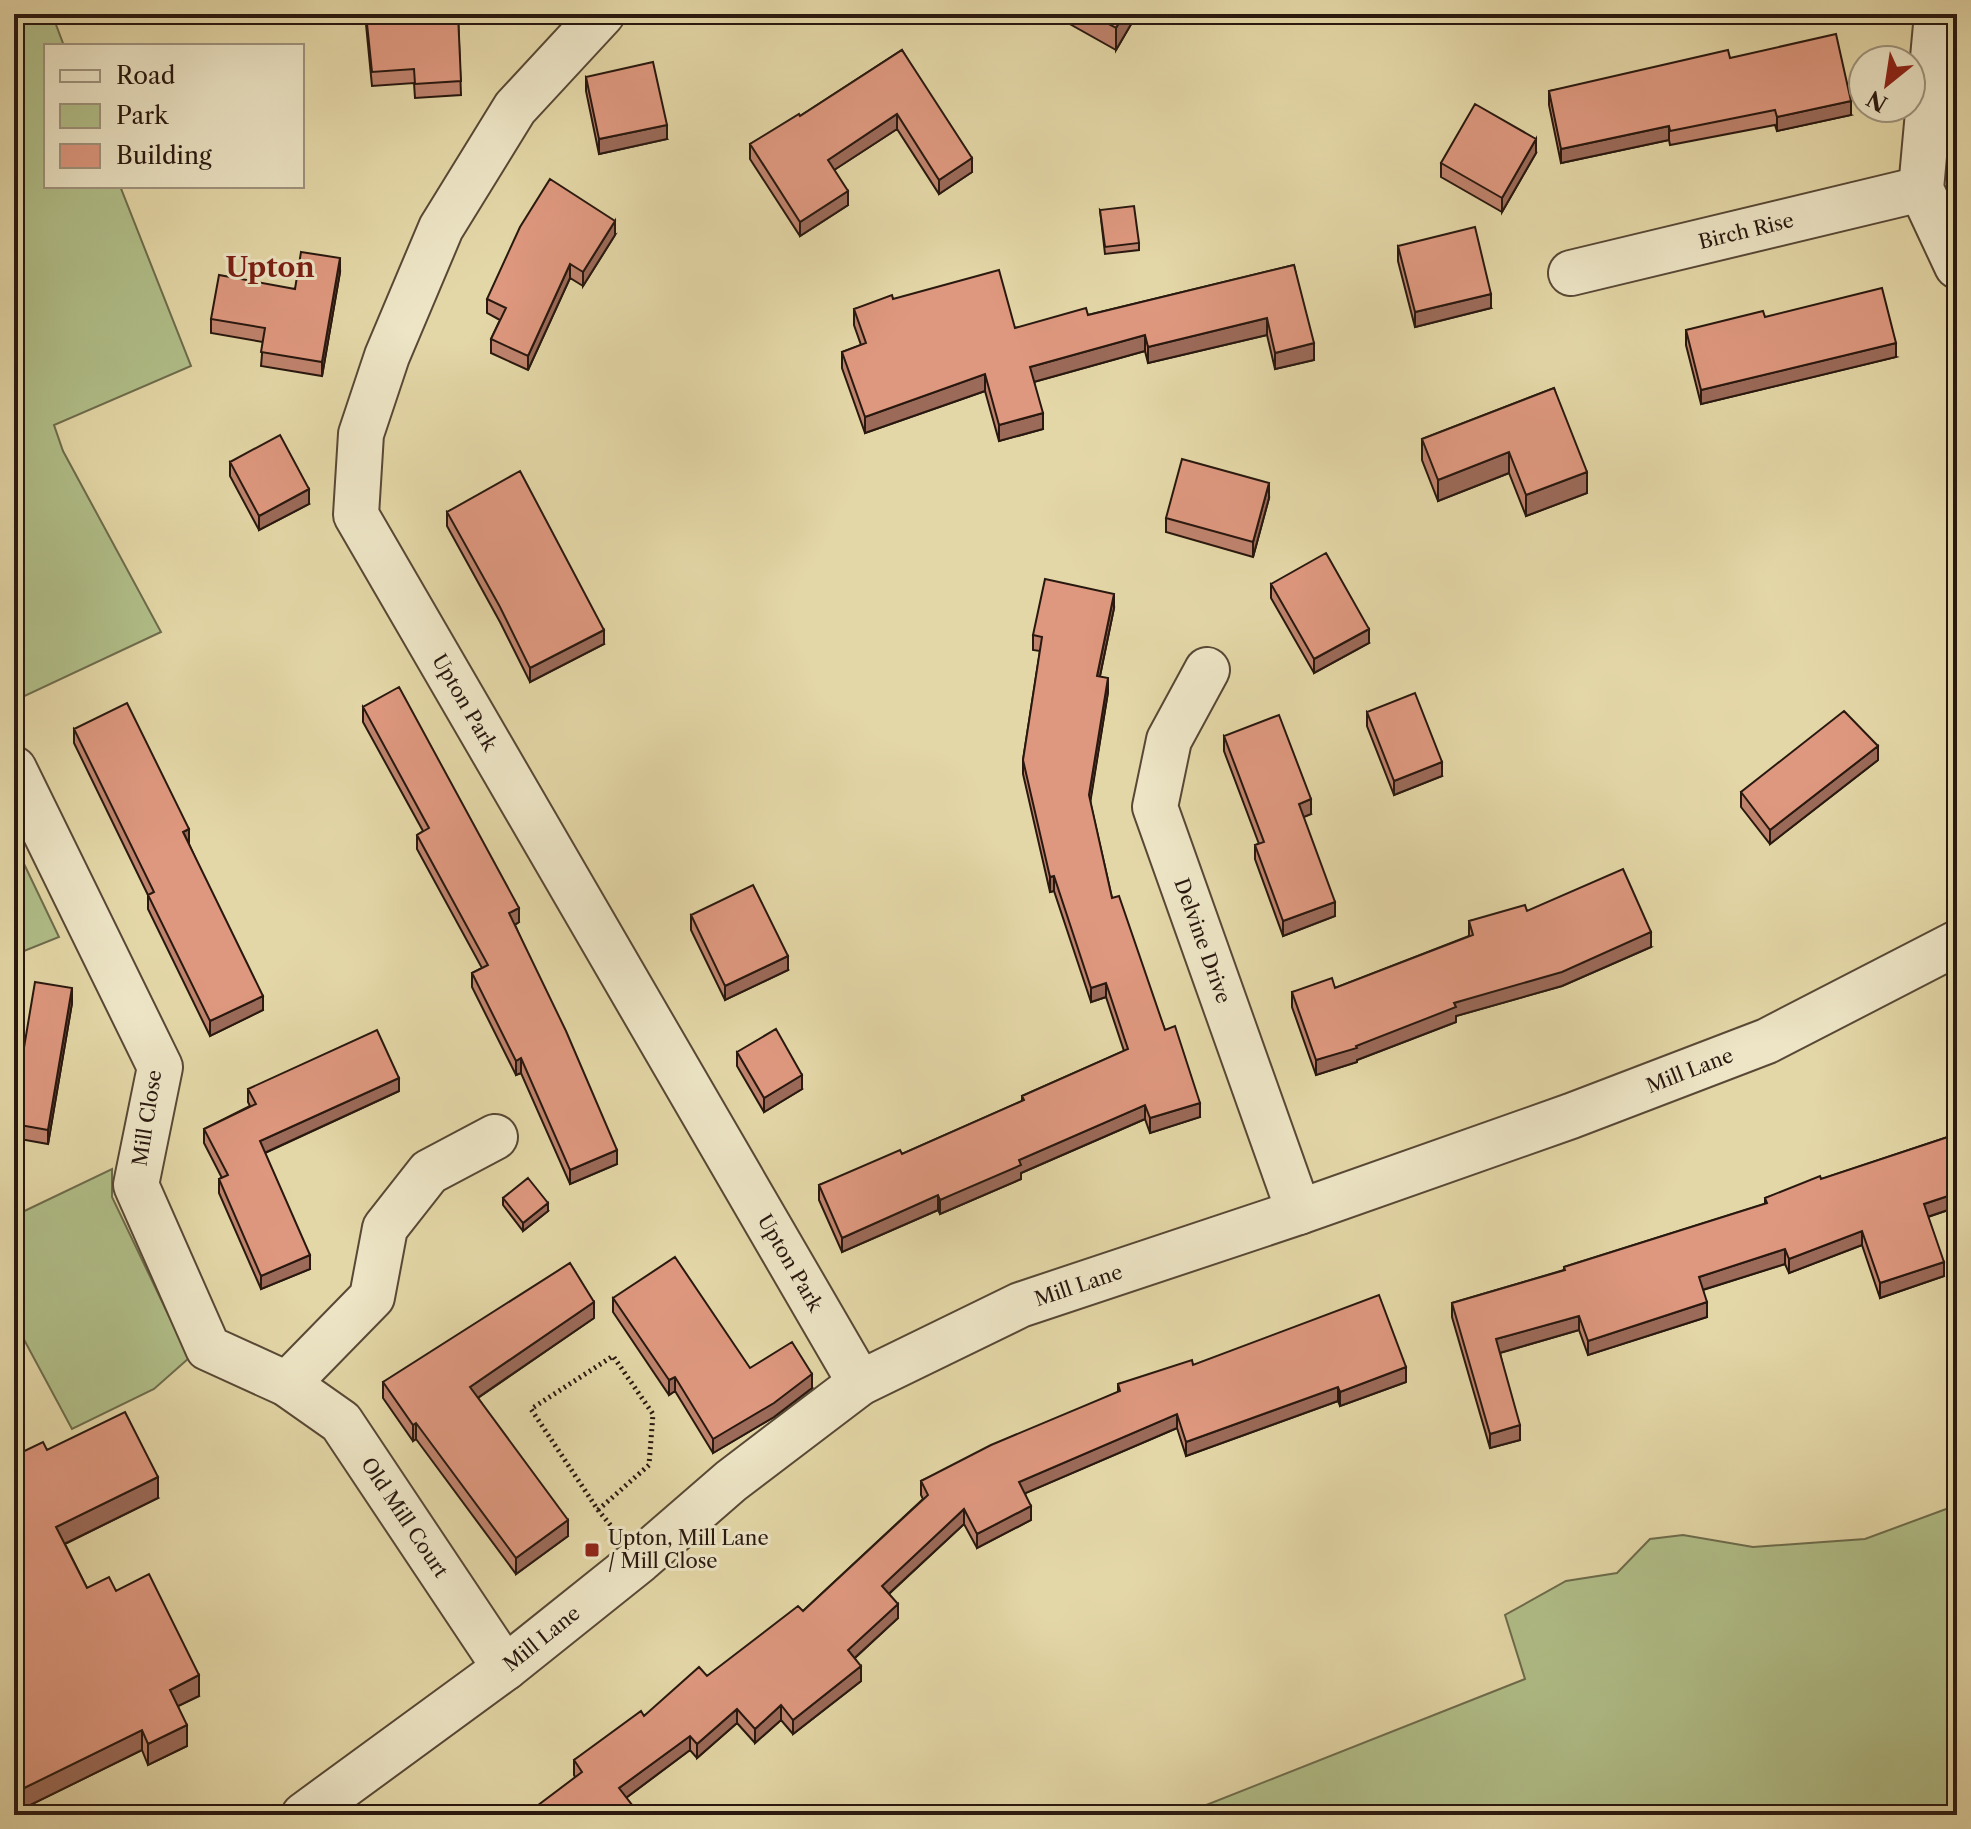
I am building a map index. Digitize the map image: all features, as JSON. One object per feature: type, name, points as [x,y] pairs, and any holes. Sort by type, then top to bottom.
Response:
[{"type":"street","name":"Upton Park","points":[[602,14],[515,108],[441,228],[387,356],[361,434],[356,515],[860,1383]]},
{"type":"street","points":[[1937,14],[1921,189],[1957,266]]},
{"type":"street","name":"Birch Rise","points":[[1571,273],[1921,189]]},
{"type":"street","name":"Delvine Drive","points":[[1207,670],[1169,740],[1155,807],[1299,1212]]},
{"type":"street","name":"Mill Close","points":[[14,769],[160,1067],[136,1185],[208,1348],[287,1384]]},
{"type":"street","name":"Mill Lane","points":[[304,1815],[505,1668],[640,1560],[731,1481],[860,1383],[1020,1305],[1299,1212],[1571,1116],[1767,1041],[1957,943]]},
{"type":"street","points":[[287,1384],[372,1297],[385,1228],[429,1172],[495,1137]]},
{"type":"street","name":"Old Mill Court","points":[[287,1384],[341,1422],[505,1668]]},
{"type":"path","points":[[598,1510],[649,1465],[653,1414],[613,1356],[531,1409],[598,1510],[640,1560]]},
{"type":"green space","points":[[14,14],[52,14],[63,44],[44,44],[44,188],[121,188],[191,366],[54,425],[63,451],[161,632],[14,701]]},
{"type":"green space","points":[[14,843],[59,937],[14,955]]},
{"type":"green space","points":[[112,1169],[112,1197],[189,1358],[154,1389],[72,1429],[14,1321],[14,1216]]},
{"type":"green space","points":[[1957,1505],[1957,1815],[1181,1815],[1525,1679],[1505,1615],[1566,1581],[1617,1573],[1650,1539],[1683,1535],[1753,1547],[1865,1539]]},
{"type":"building","points":[[366,14],[458,14],[461,81],[415,84],[414,69],[372,72]]},
{"type":"building","points":[[1090,14],[1124,14],[1116,28]]},
{"type":"building","points":[[1836,34],[1847,83],[1847,102],[1777,117],[1775,110],[1670,131],[1669,126],[1561,149],[1549,91],[1728,50],[1730,58]]},
{"type":"building","points":[[902,50],[972,158],[939,180],[897,114],[828,160],[848,191],[800,222],[750,144],[800,116]]},
{"type":"building","points":[[653,62],[667,125],[599,139],[586,77]]},
{"type":"building","points":[[1475,104],[1536,139],[1502,198],[1441,163]]},
{"type":"building","points":[[550,179],[615,221],[583,272],[570,264],[528,356],[491,339],[506,308],[487,299],[520,227]]},
{"type":"building","points":[[1134,206],[1139,243],[1105,247],[1100,210]]},
{"type":"building","points":[[1475,227],[1491,294],[1415,312],[1398,246]]},
{"type":"building","points":[[301,252],[340,258],[322,362],[261,352],[265,328],[211,319],[219,275],[295,289]]},
{"type":"building","points":[[1294,265],[1314,343],[1275,353],[1267,318],[1148,347],[1145,335],[1030,367],[1043,413],[999,425],[985,374],[865,417],[842,352],[866,343],[854,309],[892,295],[893,299],[999,270],[1015,328],[1086,308],[1088,315]]},
{"type":"building","points":[[1882,288],[1896,343],[1701,390],[1686,330],[1763,311],[1765,317]]},
{"type":"building","points":[[1554,388],[1587,472],[1526,495],[1509,452],[1438,480],[1422,439]]},
{"type":"building","points":[[280,435],[309,489],[259,516],[230,462]]},
{"type":"building","points":[[1182,459],[1269,483],[1253,542],[1166,518]]},
{"type":"building","points":[[520,471],[604,630],[530,668],[447,512]]},
{"type":"building","points":[[1326,553],[1369,629],[1314,659],[1271,584]]},
{"type":"building","points":[[1045,579],[1114,594],[1097,676],[1108,678],[1089,795],[1112,898],[1119,896],[1165,1030],[1175,1026],[1200,1103],[1150,1118],[1145,1105],[1019,1160],[1021,1165],[940,1200],[938,1195],[842,1238],[819,1185],[900,1150],[902,1154],[1024,1100],[1022,1096],[1128,1049],[1106,983],[1091,988],[1054,876],[1050,877],[1023,760],[1042,637],[1033,635]]},
{"type":"building","points":[[399,687],[519,908],[509,913],[566,1031],[617,1150],[570,1170],[521,1058],[516,1061],[472,973],[488,965],[417,835],[429,828],[363,707]]},
{"type":"building","points":[[1415,693],[1442,762],[1394,781],[1367,712]]},
{"type":"building","points":[[127,703],[189,829],[183,832],[263,996],[210,1021],[148,895],[154,892],[74,729]]},
{"type":"building","points":[[1844,711],[1878,746],[1770,830],[1741,792]]},
{"type":"building","points":[[1279,715],[1311,799],[1299,804],[1335,902],[1283,921],[1255,845],[1264,842],[1224,736]]},
{"type":"building","points":[[1623,869],[1651,932],[1562,972],[1454,1003],[1456,1007],[1357,1048],[1316,1060],[1292,992],[1332,978],[1335,988],[1473,935],[1469,921],[1525,905],[1527,911]]},
{"type":"building","points":[[753,885],[788,956],[725,986],[691,915]]},
{"type":"building","points":[[35,982],[72,988],[48,1130],[14,1124],[14,1107]]},
{"type":"building","points":[[776,1029],[802,1075],[764,1098],[737,1052]]},
{"type":"building","points":[[377,1030],[399,1078],[260,1141],[310,1255],[261,1276],[219,1179],[228,1175],[204,1129],[256,1104],[248,1089]]},
{"type":"building","points":[[1957,1134],[1957,1193],[1924,1204],[1944,1262],[1880,1283],[1862,1231],[1789,1259],[1785,1249],[1699,1277],[1707,1302],[1588,1341],[1579,1316],[1496,1339],[1520,1425],[1490,1434],[1452,1303],[1565,1270],[1564,1267],[1767,1203],[1765,1198],[1820,1176],[1821,1179]]},
{"type":"building","points":[[528,1178],[548,1203],[523,1223],[503,1198]]},
{"type":"building","points":[[675,1257],[750,1368],[792,1342],[812,1374],[774,1403],[713,1439],[675,1377],[669,1380],[613,1298]]},
{"type":"building","points":[[570,1263],[594,1302],[470,1387],[568,1520],[516,1558],[383,1382]]},
{"type":"building","points":[[1379,1295],[1406,1367],[1340,1392],[1338,1387],[1186,1442],[1177,1414],[1019,1482],[1031,1506],[977,1534],[964,1509],[882,1586],[898,1604],[848,1650],[861,1666],[793,1720],[781,1705],[755,1729],[737,1709],[697,1744],[690,1736],[619,1788],[637,1815],[525,1815],[582,1772],[574,1760],[641,1711],[644,1716],[699,1667],[707,1676],[798,1606],[803,1611],[928,1495],[921,1481],[991,1445],[1120,1391],[1118,1384],[1192,1360],[1193,1365]]},
{"type":"building","points":[[125,1412],[158,1477],[56,1527],[87,1588],[109,1577],[116,1591],[149,1574],[199,1675],[170,1690],[187,1725],[148,1744],[142,1730],[14,1793],[14,1456],[43,1442],[47,1450]]},
{"type":"place","name":"Upton, Mill Lane / Mill Close","points":[[592,1550]]},
{"type":"district","name":"Upton","points":[[270,267]]}]
